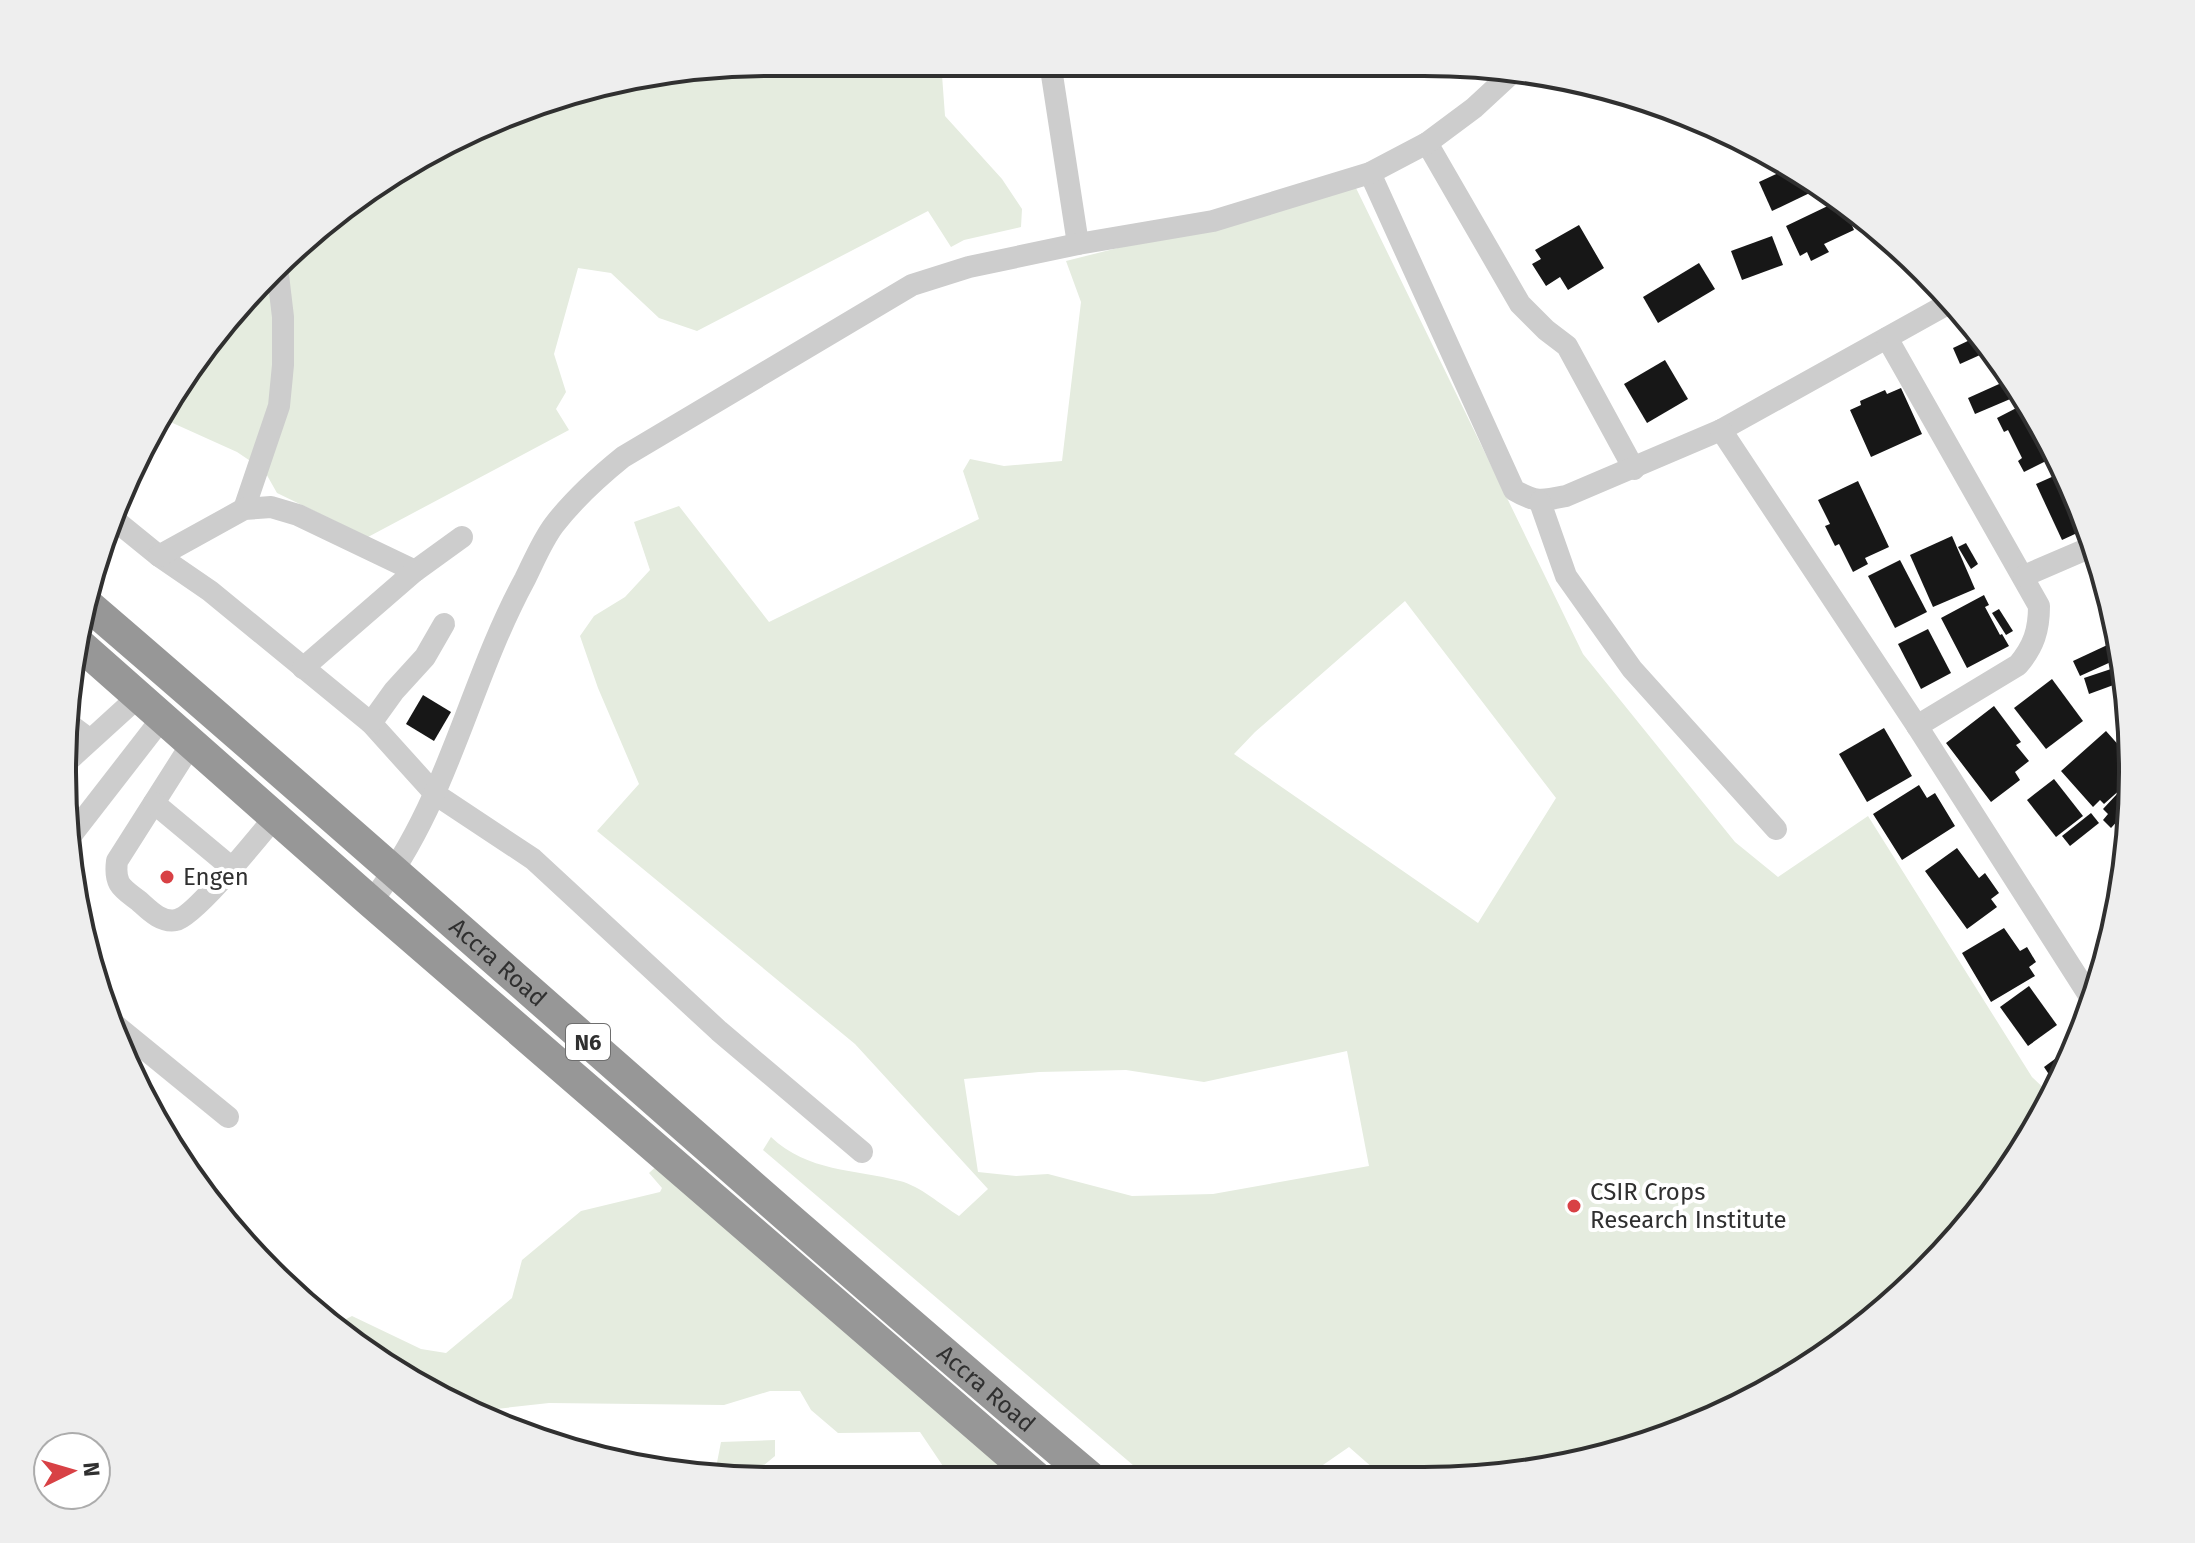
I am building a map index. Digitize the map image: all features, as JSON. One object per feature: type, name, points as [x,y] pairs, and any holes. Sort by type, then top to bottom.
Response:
[{"type":"highway","name":"Accra Road","points":[[95,611],[899,1315],[1078,1467]]},
{"type":"highway","name":"Accra Road","points":[[87,651],[371,902],[1024,1467]]},
{"type":"street","points":[[1052,76],[1078,244]]},
{"type":"street","points":[[371,902],[395,871],[435,794],[505,616],[552,528],[583,490],[623,457],[912,285],[969,267],[1078,244],[1213,221],[1370,173],[1427,143],[1474,108],[1503,81]]},
{"type":"street","points":[[1427,143],[1520,304],[1567,346],[1634,469]]},
{"type":"street","points":[[1370,173],[1514,490],[1540,502],[1566,496],[1634,469],[1721,430],[1941,308]]},
{"type":"street","points":[[244,509],[279,406],[283,333],[279,282]]},
{"type":"street","points":[[1887,338],[2039,606],[2039,631],[2018,665],[1917,726]]},
{"type":"street","points":[[1721,430],[1917,726],[2084,988]]},
{"type":"street","points":[[1540,502],[1566,576],[1632,669],[1776,829]]},
{"type":"street","points":[[159,556],[244,509],[271,507],[298,515],[415,571]]},
{"type":"street","points":[[121,525],[210,591],[371,723],[435,794],[533,859],[719,1031],[862,1152]]},
{"type":"street","points":[[303,668],[415,571],[462,537]]},
{"type":"street","points":[[2024,576],[2083,551]]},
{"type":"street","points":[[371,723],[394,691],[425,657],[444,624]]},
{"type":"street","points":[[76,752],[139,696]]},
{"type":"street","points":[[78,826],[163,717]]},
{"type":"street","points":[[77,730],[89,739]]},
{"type":"street","points":[[192,743],[117,861],[115,874],[119,885],[161,919],[177,920],[186,915],[232,868],[275,817]]},
{"type":"street","points":[[154,803],[232,868]]},
{"type":"street","points":[[128,1035],[228,1117]]},
{"type":"shaded area","points":[[942,76],[945,116],[1002,179],[1022,209],[1021,227],[964,240],[951,247],[928,211],[697,331],[659,318],[611,273],[578,268],[554,354],[566,392],[556,409],[569,430],[368,537],[277,493],[264,470],[237,452],[170,422],[193,385],[249,313],[313,249],[385,193],[464,148],[548,113],[636,89],[726,77]]},
{"type":"shaded area","points":[[1356,188],[1583,654],[1735,842],[1778,877],[1868,816],[2032,1077],[2043,1087],[2002,1158],[1946,1230],[1882,1294],[1810,1350],[1771,1374],[1690,1414],[1647,1430],[1559,1454],[1469,1466],[1372,1467],[1349,1447],[1320,1467],[1135,1467],[763,1150],[771,1137],[800,1157],[816,1163],[908,1183],[959,1216],[988,1189],[855,1044],[597,831],[639,784],[598,688],[580,636],[594,616],[625,597],[650,570],[634,522],[679,506],[769,622],[979,519],[963,471],[970,459],[1004,466],[1062,461],[1081,302],[1066,261]],"holes":[[[1405,601],[1556,798],[1478,923],[1234,754]],[[1347,1051],[1369,1166],[1213,1194],[1132,1196],[1048,1174],[1016,1176],[978,1172],[964,1079],[1039,1072],[1126,1070],[1204,1082]]]},
{"type":"shaded area","points":[[662,1161],[1012,1467],[944,1467],[920,1432],[838,1433],[811,1410],[800,1391],[770,1391],[724,1405],[549,1403],[494,1409],[424,1374],[344,1320],[352,1316],[421,1349],[446,1353],[512,1298],[522,1260],[581,1211],[660,1192],[662,1188],[649,1173]]},
{"type":"shaded area","points":[[775,1440],[775,1456],[762,1467],[717,1465],[721,1442]]},
{"type":"building","points":[[1778,173],[1810,193],[1772,211],[1759,182]]},
{"type":"building","points":[[1828,206],[1851,223],[1854,230],[1824,244],[1829,252],[1811,261],[1807,252],[1800,256],[1786,226]]},
{"type":"building","points":[[1579,225],[1604,268],[1568,290],[1560,277],[1546,286],[1532,264],[1541,259],[1535,250]]},
{"type":"building","points":[[1772,236],[1783,265],[1742,280],[1731,251]]},
{"type":"building","points":[[1699,263],[1715,289],[1658,323],[1643,297]]},
{"type":"building","points":[[1969,341],[1980,355],[1960,364],[1953,348]]},
{"type":"building","points":[[1665,360],[1688,399],[1647,423],[1624,384]]},
{"type":"building","points":[[2001,383],[2011,399],[1975,414],[1968,398]]},
{"type":"building","points":[[1901,388],[1922,434],[1871,457],[1850,410],[1861,405],[1860,401],[1885,390],[1887,394]]},
{"type":"building","points":[[2016,408],[2046,461],[2024,472],[2018,461],[2022,458],[2008,430],[2004,432],[1997,418]]},
{"type":"building","points":[[2053,477],[2077,533],[2062,540],[2036,484]]},
{"type":"building","points":[[1858,481],[1889,547],[1865,558],[1868,564],[1853,572],[1839,544],[1835,546],[1825,526],[1830,524],[1818,500]]},
{"type":"building","points":[[1952,536],[1975,589],[1933,607],[1910,555]]},
{"type":"building","points":[[1966,543],[1978,564],[1971,569],[1958,547]]},
{"type":"building","points":[[1900,560],[1927,612],[1895,628],[1868,576]]},
{"type":"building","points":[[1984,595],[1989,605],[1985,607],[2009,646],[1967,668],[1941,618]]},
{"type":"building","points":[[1999,609],[2013,631],[2006,635],[1992,613]]},
{"type":"building","points":[[1928,629],[1951,673],[1921,689],[1898,644]]},
{"type":"building","points":[[2107,645],[2110,662],[2080,676],[2073,661]]},
{"type":"building","points":[[2111,669],[2113,685],[2089,694],[2084,678]]},
{"type":"building","points":[[2052,679],[2083,721],[2046,749],[2014,708]]},
{"type":"building","points":[[423,695],[451,712],[434,741],[406,724]]},
{"type":"building","points":[[1994,706],[2021,742],[2016,745],[2029,761],[2015,772],[2020,780],[1991,802],[1946,743]]},
{"type":"building","points":[[1884,728],[1912,776],[1867,802],[1839,754]]},
{"type":"building","points":[[2106,731],[2118,745],[2119,791],[2104,804],[2100,800],[2093,807],[2061,771]]},
{"type":"building","points":[[2054,779],[2083,816],[2056,837],[2027,800]]},
{"type":"building","points":[[1919,785],[1927,798],[1935,793],[1955,826],[1902,860],[1873,814]]},
{"type":"building","points":[[2119,792],[2118,821],[2111,828],[2103,820],[2108,814],[2103,809]]},
{"type":"building","points":[[2091,813],[2099,823],[2070,846],[2062,836]]},
{"type":"building","points":[[1957,848],[1979,878],[1985,873],[1999,893],[1991,899],[1997,907],[1967,929],[1925,871]]},
{"type":"building","points":[[2004,928],[2020,951],[2027,947],[2036,962],[2029,967],[2035,976],[1991,1002],[1962,953]]},
{"type":"building","points":[[2029,986],[2057,1025],[2028,1046],[2000,1007]]},
{"type":"building","points":[[2057,1057],[2049,1075],[2044,1067]]},
{"type":"place","name":"Engen","points":[[167,877]]},
{"type":"place","name":"CSIR Crops Research Institute","points":[[1574,1206]]}]
